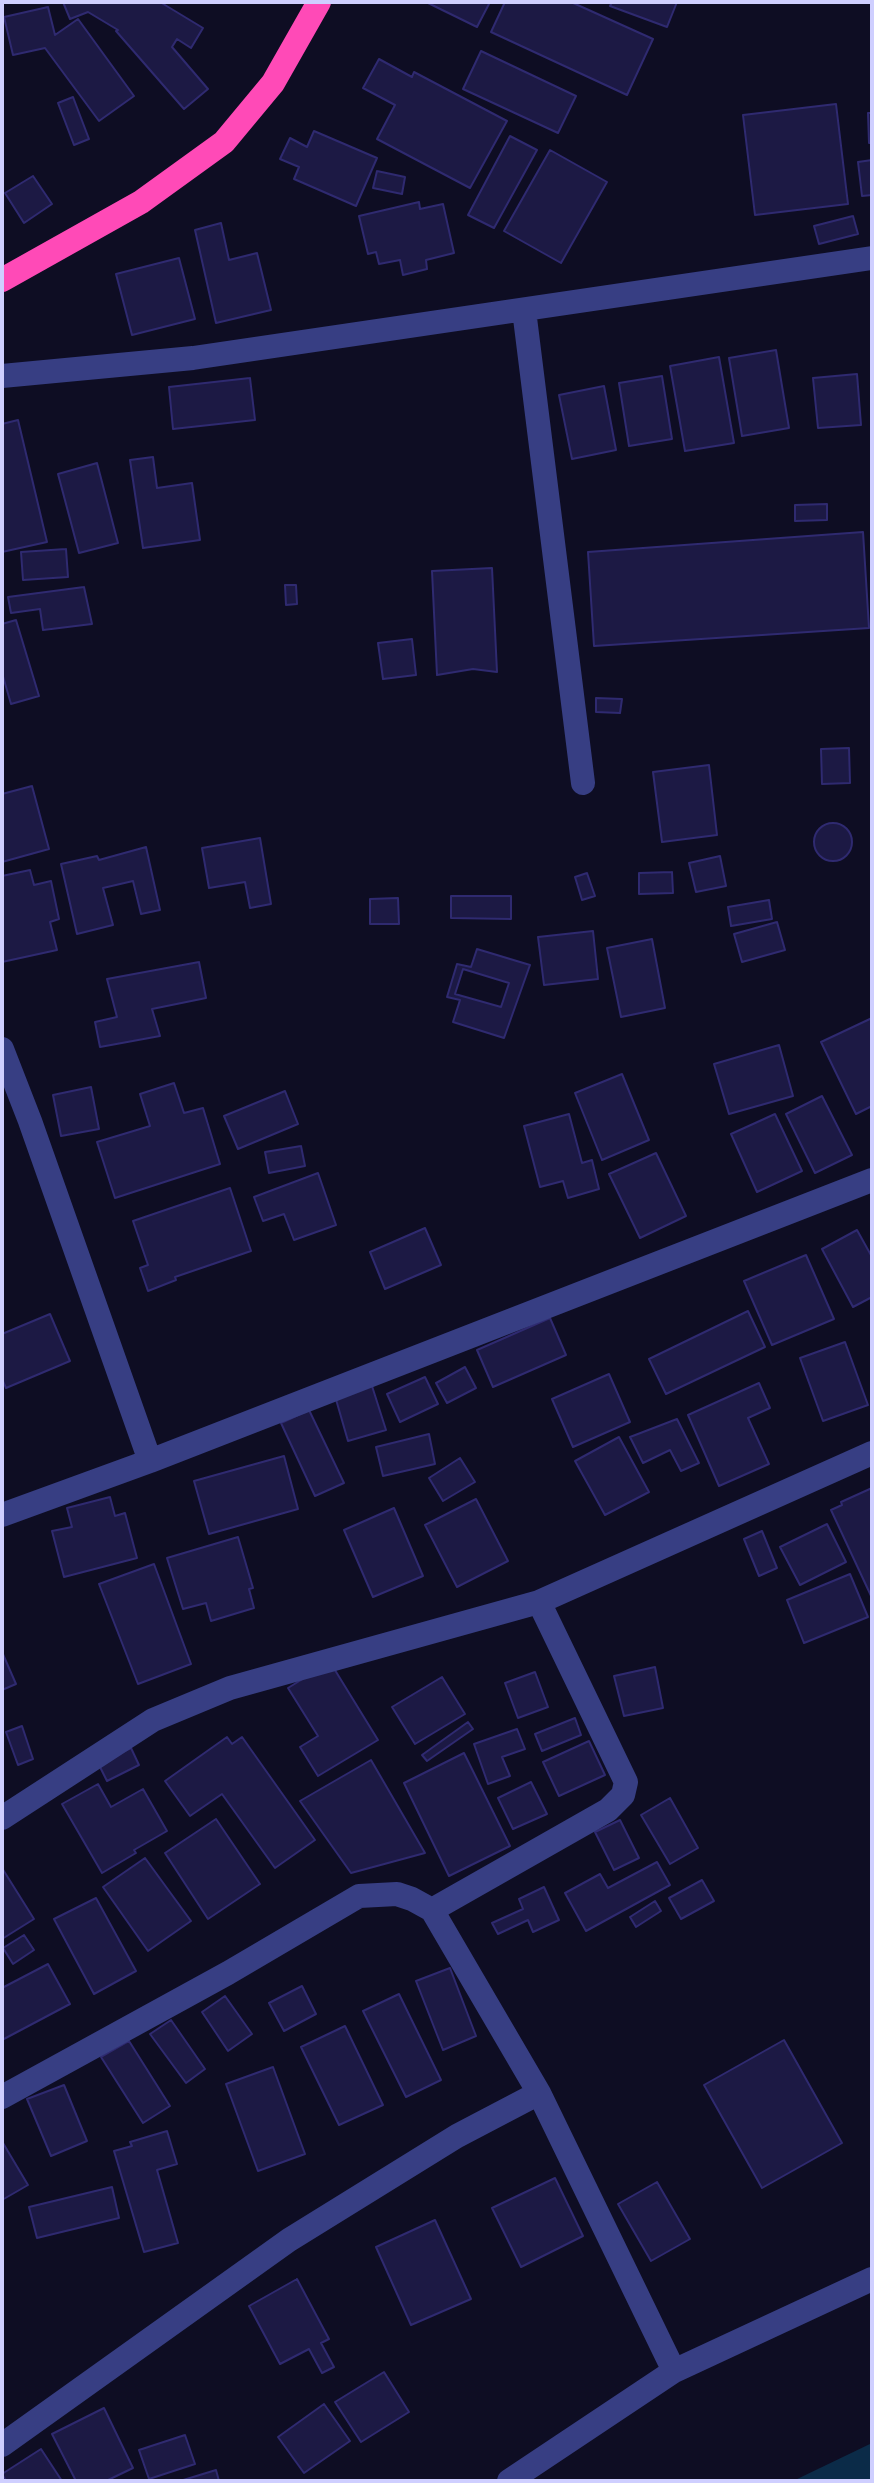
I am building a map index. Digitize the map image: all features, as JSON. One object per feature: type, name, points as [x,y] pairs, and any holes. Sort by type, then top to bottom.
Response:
[{"type":"highway","points":[[2,280],[141,202],[224,142],[273,83],[319,2]]},
{"type":"street","points":[[2,376],[193,358],[872,258]]},
{"type":"street","points":[[524,310],[583,783]]},
{"type":"street","points":[[2,1049],[150,1461]]},
{"type":"street","points":[[2,1515],[150,1461],[872,1180]]},
{"type":"street","points":[[2,1818],[153,1720],[217,1693],[539,1602],[872,1453]]},
{"type":"street","points":[[432,1910],[608,1810],[623,1795],[626,1782],[539,1602]]},
{"type":"street","points":[[2,2097],[228,1973],[359,1896],[397,1894],[412,1899],[432,1910],[539,2093],[674,2371]]},
{"type":"street","points":[[2,2445],[289,2240],[457,2136],[539,2093]]},
{"type":"street","points":[[509,2481],[674,2371],[872,2279]]},
{"type":"water","points":[[872,2443],[872,2481],[793,2481]]},
{"type":"building","points":[[63,2],[160,2],[203,28],[191,48],[177,39],[172,47],[208,89],[184,109],[118,30],[88,12],[70,19]]},
{"type":"building","points":[[426,2],[490,2],[477,27]]},
{"type":"building","points":[[505,2],[571,2],[653,39],[627,95],[491,32]]},
{"type":"building","points":[[612,2],[677,2],[667,27],[610,6]]},
{"type":"building","points":[[48,7],[55,35],[78,19],[134,96],[99,121],[45,48],[13,55],[4,17]]},
{"type":"building","points":[[481,51],[576,96],[558,133],[463,89]]},
{"type":"building","points":[[379,59],[412,77],[414,72],[507,121],[470,188],[377,139],[395,105],[363,88]]},
{"type":"building","points":[[73,97],[89,139],[74,145],[58,103]]},
{"type":"building","points":[[836,104],[848,204],[755,215],[743,115]]},
{"type":"building","points":[[868,113],[872,113],[872,143],[869,143]]},
{"type":"building","points":[[314,131],[377,158],[356,206],[294,179],[299,167],[280,159],[290,138],[307,147]]},
{"type":"building","points":[[510,136],[537,150],[494,228],[468,215]]},
{"type":"building","points":[[550,150],[607,182],[561,263],[504,231]]},
{"type":"building","points":[[872,160],[872,195],[862,196],[858,162]]},
{"type":"building","points":[[377,171],[405,177],[402,194],[373,188]]},
{"type":"building","points":[[33,176],[52,204],[24,223],[5,193]]},
{"type":"building","points":[[419,202],[420,209],[443,204],[454,253],[426,260],[427,269],[403,275],[400,260],[379,264],[376,252],[368,254],[359,216]]},
{"type":"building","points":[[853,216],[858,234],[819,244],[814,226]]},
{"type":"building","points":[[221,223],[229,260],[257,253],[271,310],[216,323],[195,230]]},
{"type":"building","points":[[179,258],[195,319],[132,335],[116,274]]},
{"type":"building","points":[[776,350],[789,428],[742,436],[729,358]]},
{"type":"building","points":[[719,357],[734,443],[685,451],[670,366]]},
{"type":"building","points":[[857,374],[861,425],[818,428],[813,378]]},
{"type":"building","points":[[662,376],[672,439],[629,446],[619,383]]},
{"type":"building","points":[[250,378],[255,420],[173,429],[169,387]]},
{"type":"building","points":[[604,386],[616,450],[572,459],[559,395]]},
{"type":"building","points":[[18,420],[47,542],[2,552],[2,424]]},
{"type":"building","points":[[153,457],[157,488],[192,483],[200,540],[143,548],[130,460]]},
{"type":"building","points":[[97,463],[118,543],[79,553],[58,474]]},
{"type":"building","points":[[827,504],[827,520],[795,521],[795,505]]},
{"type":"building","points":[[863,532],[869,628],[594,646],[588,552]]},
{"type":"building","points":[[66,549],[68,577],[23,580],[21,552]]},
{"type":"building","points":[[492,568],[497,672],[473,669],[437,675],[432,571]]},
{"type":"building","points":[[285,585],[296,585],[297,604],[286,605]]},
{"type":"building","points":[[84,587],[92,624],[43,630],[40,609],[11,613],[8,597]]},
{"type":"building","points":[[16,620],[39,696],[11,704],[2,673],[2,624]]},
{"type":"building","points":[[412,639],[416,675],[383,679],[378,643]]},
{"type":"building","points":[[596,698],[622,699],[620,713],[596,712]]},
{"type":"building","points":[[849,748],[850,783],[822,784],[821,749]]},
{"type":"building","points":[[709,765],[717,835],[662,842],[653,772]]},
{"type":"building","points":[[32,786],[49,849],[2,862],[2,794]]},
{"type":"building","points":[[833,823],[846,829],[852,842],[846,855],[833,861],[820,855],[814,842],[820,829]]},
{"type":"building","points":[[260,838],[271,904],[250,908],[245,882],[209,888],[202,848]]},
{"type":"building","points":[[146,847],[160,910],[141,914],[133,881],[103,888],[113,925],[77,934],[61,864],[97,856],[99,860]]},
{"type":"building","points":[[720,856],[726,886],[696,892],[689,863]]},
{"type":"building","points":[[30,870],[34,885],[51,881],[59,919],[50,922],[57,950],[2,962],[2,876]]},
{"type":"building","points":[[672,872],[673,893],[639,894],[639,873]]},
{"type":"building","points":[[587,873],[595,896],[582,900],[575,877]]},
{"type":"building","points":[[451,896],[511,896],[511,919],[451,918]]},
{"type":"building","points":[[398,898],[399,924],[370,924],[370,899]]},
{"type":"building","points":[[769,900],[772,919],[731,926],[728,907]]},
{"type":"building","points":[[777,922],[785,950],[742,962],[734,934]]},
{"type":"building","points":[[593,931],[598,979],[544,985],[538,937]]},
{"type":"building","points":[[652,939],[665,1008],[621,1017],[607,948]]},
{"type":"building","points":[[477,949],[530,965],[504,1038],[453,1022],[460,1000],[447,997],[457,964],[471,967]],"holes":[[[463,969],[509,983],[501,1007],[455,994]]]},
{"type":"building","points":[[199,962],[206,998],[152,1009],[160,1036],[100,1047],[95,1022],[117,1017],[107,979]]},
{"type":"building","points":[[872,1018],[872,1106],[856,1114],[821,1042]]},
{"type":"building","points":[[779,1045],[793,1096],[729,1114],[714,1064]]},
{"type":"building","points":[[622,1074],[649,1140],[602,1160],[575,1093]]},
{"type":"building","points":[[174,1083],[184,1113],[203,1108],[220,1164],[115,1198],[97,1142],[150,1126],[140,1094]]},
{"type":"building","points":[[91,1087],[99,1129],[61,1136],[53,1095]]},
{"type":"building","points":[[285,1091],[298,1124],[238,1149],[224,1116]]},
{"type":"building","points":[[822,1096],[852,1155],[815,1173],[786,1114]]},
{"type":"building","points":[[569,1114],[582,1163],[592,1160],[599,1189],[568,1198],[563,1181],[540,1187],[524,1126]]},
{"type":"building","points":[[775,1114],[802,1171],[757,1192],[731,1134]]},
{"type":"building","points":[[301,1146],[305,1166],[269,1173],[265,1152]]},
{"type":"building","points":[[656,1153],[686,1216],[640,1238],[609,1174]]},
{"type":"building","points":[[318,1173],[336,1225],[294,1240],[284,1214],[263,1221],[254,1197]]},
{"type":"building","points":[[230,1188],[251,1251],[175,1277],[176,1280],[148,1291],[140,1268],[148,1265],[133,1221]]},
{"type":"building","points":[[425,1228],[441,1265],[385,1289],[370,1252]]},
{"type":"building","points":[[857,1230],[872,1257],[872,1297],[853,1307],[822,1249]]},
{"type":"building","points":[[806,1255],[834,1319],[772,1345],[744,1281]]},
{"type":"building","points":[[748,1311],[765,1347],[666,1394],[649,1359]]},
{"type":"building","points":[[50,1314],[70,1361],[6,1388],[2,1379],[2,1334]]},
{"type":"building","points":[[550,1318],[566,1355],[493,1387],[477,1350]]},
{"type":"building","points":[[845,1342],[868,1405],[823,1421],[800,1358]]},
{"type":"building","points":[[465,1367],[476,1388],[447,1403],[436,1383]]},
{"type":"building","points":[[609,1374],[630,1422],[573,1447],[552,1399]]},
{"type":"building","points":[[425,1377],[438,1404],[400,1422],[387,1394]]},
{"type":"building","points":[[759,1383],[770,1408],[748,1418],[769,1464],[719,1486],[688,1415]]},
{"type":"building","points":[[372,1386],[386,1430],[348,1441],[335,1396]]},
{"type":"building","points":[[309,1410],[344,1483],[315,1496],[281,1423]]},
{"type":"building","points":[[677,1419],[699,1463],[681,1471],[670,1450],[643,1463],[630,1437]]},
{"type":"building","points":[[429,1434],[435,1464],[383,1476],[376,1447]]},
{"type":"building","points":[[619,1437],[649,1492],[605,1515],[575,1461]]},
{"type":"building","points":[[284,1456],[298,1509],[209,1534],[194,1481]]},
{"type":"building","points":[[460,1458],[475,1482],[443,1501],[429,1478]]},
{"type":"building","points":[[872,1488],[872,1598],[831,1510]]},
{"type":"building","points":[[110,1497],[115,1516],[125,1513],[137,1558],[64,1577],[52,1531],[72,1527],[67,1508]]},
{"type":"building","points":[[476,1499],[508,1561],[457,1587],[425,1525]]},
{"type":"building","points":[[394,1508],[423,1576],[373,1597],[344,1530]]},
{"type":"building","points":[[827,1524],[846,1562],[800,1585],[780,1547]]},
{"type":"building","points":[[762,1531],[777,1568],[759,1576],[744,1539]]},
{"type":"building","points":[[238,1537],[253,1588],[249,1589],[254,1608],[211,1621],[206,1603],[183,1609],[167,1558]]},
{"type":"building","points":[[154,1564],[191,1664],[138,1684],[99,1584]]},
{"type":"building","points":[[850,1574],[868,1617],[804,1643],[787,1600]]},
{"type":"building","points":[[2,1652],[16,1684],[2,1690]]},
{"type":"building","points":[[330,1662],[378,1740],[318,1776],[300,1747],[318,1736],[288,1688]]},
{"type":"building","points":[[655,1667],[663,1708],[624,1716],[614,1676]]},
{"type":"building","points":[[535,1672],[548,1707],[518,1718],[505,1683]]},
{"type":"building","points":[[442,1677],[465,1714],[415,1744],[392,1707]]},
{"type":"building","points":[[575,1718],[581,1735],[542,1751],[535,1734]]},
{"type":"building","points":[[468,1722],[473,1729],[427,1761],[422,1755]]},
{"type":"building","points":[[22,1726],[33,1759],[18,1765],[6,1732]]},
{"type":"building","points":[[517,1729],[525,1749],[502,1757],[510,1776],[488,1784],[474,1744]]},
{"type":"building","points":[[227,1737],[232,1744],[242,1737],[315,1840],[275,1868],[222,1794],[190,1816],[165,1781]]},
{"type":"building","points":[[589,1741],[605,1775],[559,1796],[543,1762]]},
{"type":"building","points":[[131,1748],[139,1765],[107,1781],[98,1763]]},
{"type":"building","points":[[464,1753],[510,1846],[449,1876],[404,1783]]},
{"type":"building","points":[[371,1760],[425,1853],[351,1873],[300,1801]]},
{"type":"building","points":[[531,1782],[547,1814],[513,1829],[498,1798]]},
{"type":"building","points":[[98,1784],[111,1807],[143,1789],[167,1831],[102,1873],[62,1804]]},
{"type":"building","points":[[670,1798],[698,1848],[670,1864],[641,1815]]},
{"type":"building","points":[[216,1819],[260,1884],[208,1919],[165,1853]]},
{"type":"building","points":[[620,1820],[639,1858],[614,1870],[595,1832]]},
{"type":"building","points":[[145,1858],[191,1921],[148,1951],[103,1887]]},
{"type":"building","points":[[657,1862],[670,1885],[586,1931],[565,1893],[600,1874],[608,1888]]},
{"type":"building","points":[[2,1868],[34,1919],[2,1939]]},
{"type":"building","points":[[702,1880],[714,1901],[681,1919],[669,1898]]},
{"type":"building","points":[[544,1887],[559,1920],[533,1932],[528,1920],[498,1934],[492,1923],[523,1909],[519,1899]]},
{"type":"building","points":[[96,1898],[136,1971],[94,1994],[54,1919]]},
{"type":"building","points":[[655,1901],[661,1911],[636,1927],[630,1917]]},
{"type":"building","points":[[24,1935],[34,1950],[13,1964],[3,1948]]},
{"type":"building","points":[[48,1964],[70,2004],[2,2040],[2,1988]]},
{"type":"building","points":[[450,1968],[476,2036],[443,2050],[416,1981]]},
{"type":"building","points":[[302,1986],[316,2014],[284,2031],[269,2003]]},
{"type":"building","points":[[399,1994],[441,2080],[406,2097],[363,2011]]},
{"type":"building","points":[[225,1996],[252,2034],[228,2051],[202,2012]]},
{"type":"building","points":[[171,2020],[205,2069],[186,2083],[150,2034]]},
{"type":"building","points":[[345,2026],[383,2105],[339,2125],[301,2047]]},
{"type":"building","points":[[784,2040],[842,2143],[762,2188],[704,2085]]},
{"type":"building","points":[[129,2041],[170,2106],[143,2123],[101,2057]]},
{"type":"building","points":[[273,2067],[305,2154],[258,2171],[226,2084]]},
{"type":"building","points":[[64,2085],[87,2141],[51,2156],[27,2099]]},
{"type":"building","points":[[167,2131],[177,2164],[157,2170],[178,2243],[144,2252],[114,2151],[132,2146],[130,2142]]},
{"type":"building","points":[[2,2144],[28,2185],[2,2200]]},
{"type":"building","points":[[555,2178],[583,2236],[521,2267],[492,2208]]},
{"type":"building","points":[[657,2182],[690,2239],[651,2261],[618,2204]]},
{"type":"building","points":[[112,2187],[119,2218],[37,2238],[29,2207]]},
{"type":"building","points":[[435,2220],[471,2299],[411,2325],[376,2247]]},
{"type":"building","points":[[297,2279],[329,2339],[321,2343],[334,2367],[322,2373],[309,2349],[280,2364],[249,2306]]},
{"type":"building","points":[[384,2372],[409,2412],[361,2442],[335,2402]]},
{"type":"building","points":[[324,2404],[350,2441],[304,2473],[278,2437]]},
{"type":"building","points":[[104,2408],[133,2468],[106,2481],[76,2481],[52,2434]]},
{"type":"building","points":[[185,2435],[195,2464],[149,2479],[139,2450]]},
{"type":"building","points":[[41,2449],[62,2481],[6,2481],[2,2474]]},
{"type":"building","points":[[216,2470],[219,2481],[180,2481]]}]
